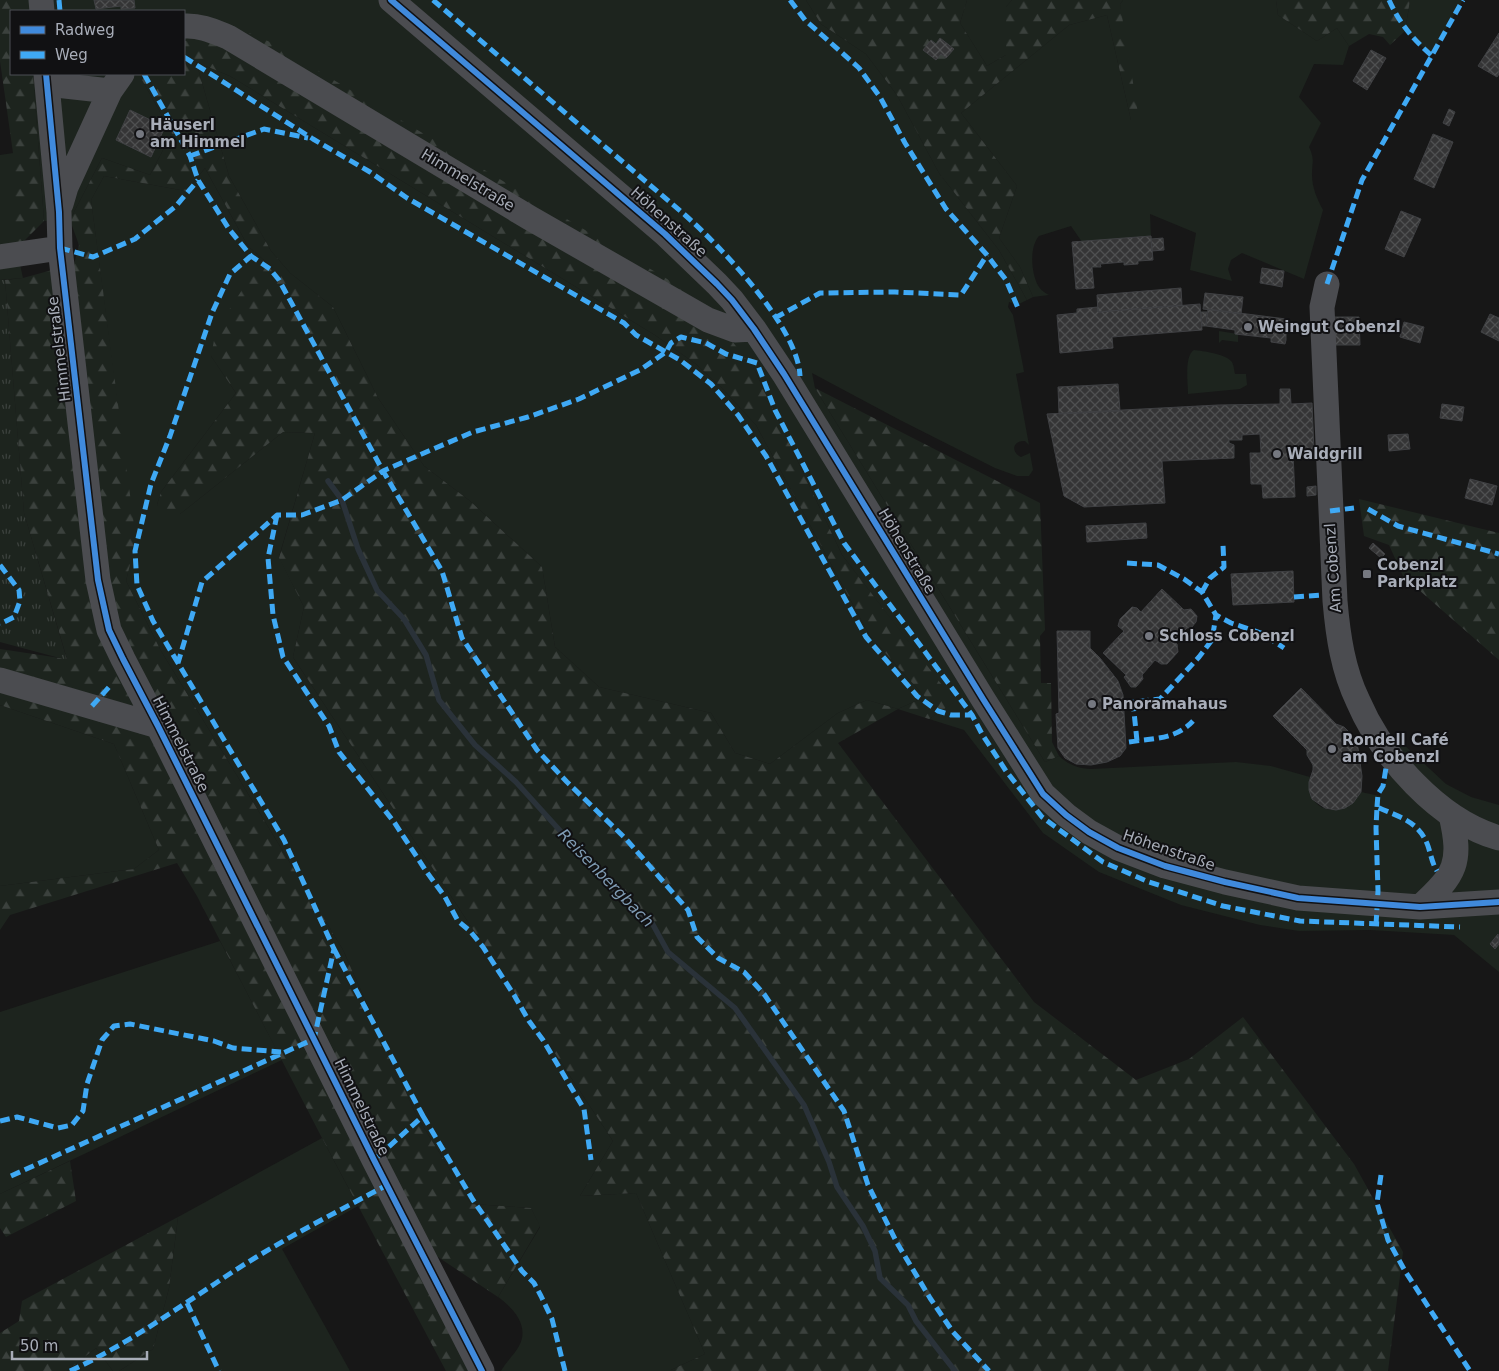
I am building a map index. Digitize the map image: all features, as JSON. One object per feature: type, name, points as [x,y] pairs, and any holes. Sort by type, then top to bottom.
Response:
[{"type":"street","name":"Höhenstraße","points":[[391,0],[682,249],[732,300],[779,366],[1038,786],[1066,815],[1089,832],[1118,848],[1165,866],[1225,882],[1298,898],[1420,907],[1499,902]]},
{"type":"street","name":"Himmelstraße","points":[[185,26],[194,25],[206,28],[228,37],[530,218],[708,320],[735,330],[754,329]]},
{"type":"street","name":"Himmelstraße","points":[[59,212],[66,187],[116,82],[47,79],[59,212],[60,248],[102,602],[112,637],[482,1371]]},
{"type":"street","points":[[0,257],[60,248]]},
{"type":"street","name":"Am Cobenzl","points":[[1327,284],[1322,307],[1333,574],[1339,639],[1350,682],[1370,725],[1396,764],[1415,785],[1452,815],[1499,838]]},
{"type":"street","points":[[0,680],[158,726]]},
{"type":"street","points":[[1420,907],[1440,889],[1453,869],[1457,850],[1452,815]]},
{"type":"green space","points":[[0,0],[29,0],[29,10],[10,10],[10,75],[33,75],[44,221],[16,249],[13,216],[13,153],[0,61]]},
{"type":"green space","points":[[29,0],[806,0],[821,24],[866,54],[897,95],[939,173],[999,250],[1027,300],[1017,305],[1009,302],[1008,307],[1013,315],[1024,372],[1016,374],[1029,445],[1025,441],[1021,441],[1016,444],[1014,449],[1021,457],[1030,453],[1033,470],[1029,476],[1017,476],[995,468],[812,373],[815,388],[1045,762],[1059,756],[1074,766],[1091,769],[1236,762],[1271,766],[1310,777],[1310,789],[1313,799],[1326,809],[1335,809],[1345,807],[1361,792],[1380,796],[1401,742],[1446,784],[1471,797],[1499,805],[1499,972],[1454,935],[1370,930],[1299,931],[1260,925],[1181,905],[1099,872],[1043,833],[964,730],[929,719],[954,702],[842,555],[755,371],[209,42],[185,41],[185,10],[29,10]]},
{"type":"green space","points":[[806,0],[967,0],[960,23],[987,66],[1006,55],[1006,7],[1012,0],[1123,0],[1120,4],[1139,119],[1131,120],[1107,15],[1069,25],[961,113],[1017,186],[999,238],[1020,267],[1033,297],[1027,300],[999,250],[939,173],[897,95],[866,54],[821,24]]},
{"type":"green space","points":[[967,0],[1012,0],[1006,7],[1006,55],[987,66],[960,23]]},
{"type":"green space","points":[[1123,0],[1276,0],[1278,15],[1317,41],[1337,28],[1349,46],[1343,65],[1314,64],[1299,97],[1321,123],[1309,147],[1313,158],[1313,184],[1323,210],[1304,279],[1242,253],[1231,260],[1228,269],[1232,281],[1190,270],[1196,233],[1150,214],[1151,236],[1082,242],[1071,226],[1039,236],[1032,254],[1034,276],[1039,287],[1049,295],[1033,297],[1020,267],[999,238],[1017,186],[961,113],[1069,25],[1107,15],[1131,120],[1120,4]]},
{"type":"green space","points":[[1276,0],[1410,0],[1405,31],[1390,45],[1383,37],[1369,34],[1349,46],[1337,28],[1317,41],[1278,15]]},
{"type":"green space","points":[[1410,0],[1463,0],[1431,55],[1405,31]]},
{"type":"green space","points":[[226,23],[270,42],[699,298],[755,371],[842,555],[955,702],[929,719],[898,709],[838,743],[1034,1002],[1136,1080],[1189,1059],[1243,1017],[1354,1164],[1403,1252],[1388,1371],[671,1371],[705,1354],[636,1193],[580,1196],[613,1141],[293,657],[304,607],[279,558],[315,433],[283,432],[180,514],[168,515],[157,505],[161,492],[236,393],[211,356],[216,330],[257,267],[273,268],[248,246],[205,168],[186,191],[104,176],[91,200],[136,540],[126,581],[161,651],[343,950],[416,1115],[471,1204],[531,1208],[540,1226],[498,1297],[432,1253],[469,1371],[446,1371],[322,1138],[197,896],[177,863],[10,915],[0,930],[0,886],[134,869],[159,850],[114,744],[0,705],[0,649],[67,659],[24,513],[5,280],[23,278],[74,264],[79,245],[70,220],[102,158],[150,175],[172,133],[142,80],[145,75],[185,75],[185,41],[209,41]],"holes":[[[196,62],[230,76],[655,335],[696,364],[721,387],[756,425],[870,636],[925,697],[898,709],[867,700],[838,713],[770,764],[735,753],[711,713],[599,687],[555,647],[542,567],[470,501],[424,466],[378,398],[333,307],[290,273],[271,251],[229,176]]]},
{"type":"green space","points":[[196,62],[230,76],[655,335],[696,364],[721,387],[756,425],[870,636],[925,697],[898,709],[867,700],[838,713],[770,764],[735,753],[711,713],[599,687],[555,647],[542,567],[470,501],[424,466],[378,398],[333,307],[290,273],[271,251],[229,176]]},
{"type":"green space","points":[[33,75],[145,75],[142,80],[172,133],[150,175],[102,158],[70,220],[44,221]]},
{"type":"green space","points":[[13,153],[15,231],[23,278],[0,280],[0,155]]},
{"type":"green space","points":[[205,168],[248,246],[273,268],[211,356],[236,393],[161,492],[157,505],[180,514],[283,432],[315,433],[279,557],[304,607],[293,657],[613,1141],[580,1196],[636,1193],[705,1354],[671,1371],[501,1371],[519,1346],[522,1339],[522,1331],[514,1312],[498,1297],[540,1227],[531,1208],[471,1204],[416,1115],[343,950],[161,651],[126,581],[135,540],[91,200],[104,176],[186,191]]},
{"type":"green space","points":[[0,280],[5,280],[24,513],[67,660],[0,642]]},
{"type":"green space","points":[[1219,331],[1238,334],[1238,342],[1222,340],[1219,343]]},
{"type":"green space","points":[[1194,350],[1224,356],[1233,364],[1235,374],[1246,374],[1247,385],[1240,389],[1188,394],[1188,364],[1191,353]]},
{"type":"green space","points":[[815,388],[1040,503],[1045,630],[1040,636],[1041,683],[1051,683],[1052,742],[1059,756],[1045,762]]},
{"type":"green space","points":[[1359,499],[1499,533],[1499,660],[1403,576],[1389,545],[1364,536]]},
{"type":"green space","points":[[0,705],[114,744],[159,850],[134,869],[0,886]]},
{"type":"green space","points":[[220,941],[282,1060],[0,1194],[0,1012]]},
{"type":"green space","points":[[322,1138],[358,1206],[282,1249],[350,1371],[119,1371],[153,1349],[169,1288],[178,1217]]},
{"type":"green space","points":[[70,1161],[76,1201],[6,1237],[0,1228],[0,1194]]},
{"type":"green space","points":[[178,1217],[169,1288],[153,1349],[119,1371],[113,1371],[96,1348],[67,1371],[0,1371],[0,1333],[19,1321],[22,1301]]},
{"type":"green space","points":[[96,1348],[113,1371],[67,1371]]},
{"type":"building","points":[[94,0],[134,0],[135,8],[121,9],[121,6],[96,9]]},
{"type":"building","points":[[1499,33],[1499,74],[1497,77],[1478,66]]},
{"type":"building","points":[[940,38],[954,49],[946,58],[941,54],[936,60],[923,50],[931,40],[936,44]]},
{"type":"building","points":[[1371,50],[1386,58],[1367,90],[1353,81]]},
{"type":"building","points":[[1449,109],[1455,112],[1449,126],[1443,123]]},
{"type":"building","name":"Häuserl am Himmel","points":[[130,110],[165,127],[151,157],[116,140]]},
{"type":"building","points":[[1433,134],[1453,142],[1434,188],[1414,179]]},
{"type":"building","points":[[1401,211],[1421,219],[1404,257],[1385,249]]},
{"type":"building","points":[[1151,236],[1153,260],[1138,261],[1138,264],[1124,265],[1124,262],[1100,264],[1101,267],[1092,267],[1094,288],[1076,289],[1072,242]]},
{"type":"building","points":[[1163,238],[1164,250],[1152,251],[1151,239]]},
{"type":"building","points":[[1262,268],[1275,270],[1272,285],[1260,283]]},
{"type":"building","points":[[1275,270],[1284,271],[1282,287],[1272,285]]},
{"type":"building","points":[[1181,288],[1182,305],[1098,312],[1097,295]]},
{"type":"building","points":[[1205,293],[1243,297],[1241,314],[1203,309]]},
{"type":"building","points":[[1200,304],[1202,330],[1112,337],[1113,348],[1060,353],[1057,315],[1077,313],[1077,309],[1098,307],[1098,312]]},
{"type":"building","name":"Weingut Cobenzl","points":[[1208,309],[1286,319],[1285,344],[1271,342],[1271,338],[1235,334],[1235,330],[1206,326]]},
{"type":"building","points":[[1201,312],[1207,312],[1206,326],[1202,326]]},
{"type":"building","points":[[1490,314],[1499,318],[1499,341],[1481,332]]},
{"type":"building","points":[[1332,317],[1359,317],[1360,345],[1332,345]]},
{"type":"building","points":[[1404,322],[1424,327],[1420,343],[1400,337]]},
{"type":"building","points":[[1118,384],[1120,411],[1059,414],[1058,387]]},
{"type":"building","points":[[1280,389],[1290,389],[1291,404],[1312,403],[1314,452],[1293,453],[1295,497],[1263,498],[1262,484],[1251,484],[1250,453],[1261,453],[1260,434],[1242,435],[1242,440],[1229,440],[1229,443],[1234,445],[1234,458],[1162,461],[1165,503],[1084,507],[1064,496],[1047,414],[1218,405],[1280,404]]},
{"type":"building","points":[[1442,404],[1464,407],[1462,421],[1440,418]]},
{"type":"building","points":[[1408,434],[1410,449],[1389,451],[1388,435]]},
{"type":"building","points":[[1470,479],[1497,486],[1492,505],[1465,498]]},
{"type":"building","points":[[1316,486],[1316,495],[1307,496],[1307,487]]},
{"type":"building","points":[[1146,523],[1147,538],[1087,542],[1086,526]]},
{"type":"building","points":[[1373,543],[1385,554],[1381,558],[1369,548]]},
{"type":"building","points":[[1293,571],[1294,602],[1233,605],[1231,574]]},
{"type":"building","name":"Schloss Cobenzl","points":[[1162,589],[1184,610],[1191,609],[1197,616],[1196,622],[1191,628],[1187,628],[1174,642],[1177,644],[1178,652],[1167,664],[1161,664],[1155,660],[1142,675],[1143,679],[1136,687],[1131,687],[1124,677],[1126,675],[1103,653],[1124,631],[1118,626],[1120,619],[1132,607],[1137,608],[1141,612]]},
{"type":"building","name":"Panoramahaus","points":[[1057,631],[1090,631],[1090,648],[1118,681],[1123,695],[1126,748],[1120,756],[1107,762],[1091,765],[1076,764],[1065,758],[1058,748],[1056,714],[1059,713]]},
{"type":"building","name":"Rondell Café am Cobenzl","points":[[1301,688],[1336,724],[1344,727],[1353,736],[1358,748],[1362,776],[1361,792],[1353,803],[1345,808],[1336,810],[1325,808],[1312,799],[1309,782],[1313,765],[1307,755],[1307,750],[1273,716]]},
{"type":"building","points":[[1498,934],[1499,944],[1495,949],[1490,944]]},
{"type":"waterway","name":"Reisenbergbach","points":[[328,481],[342,500],[358,549],[377,590],[404,619],[426,655],[439,700],[475,745],[516,782],[612,888],[652,923],[668,952],[735,1008],[804,1105],[829,1162],[837,1187],[863,1226],[875,1251],[880,1278],[908,1305],[916,1321],[955,1371]]},
{"type":"marked path","points":[[59,0],[60,10]]},
{"type":"marked path","points":[[433,0],[685,215],[718,247],[737,267],[772,312],[796,356],[800,376]]},
{"type":"marked path","points":[[790,0],[805,20],[859,68],[880,97],[905,143],[946,209],[987,255],[1006,280],[1018,308]]},
{"type":"marked path","points":[[1389,0],[1407,30],[1431,55]]},
{"type":"marked path","points":[[1327,284],[1362,180],[1463,0]]},
{"type":"marked path","points":[[185,58],[313,139],[370,172],[407,198],[624,323],[636,335],[680,360],[711,384],[738,415],[766,456],[866,637],[917,696],[938,711],[951,715],[972,715]]},
{"type":"marked path","points":[[145,75],[190,156],[198,180],[229,229],[251,256],[270,269],[279,280],[383,471],[442,571],[462,638],[537,750],[626,839],[688,910],[697,937],[718,958],[744,972],[764,994],[844,1111],[868,1185],[897,1243],[953,1332],[989,1371]]},
{"type":"marked path","points":[[190,156],[264,129],[308,138]]},
{"type":"marked path","points":[[60,248],[93,257],[135,239],[176,206],[198,180]]},
{"type":"marked path","points":[[775,318],[820,293],[895,292],[961,295],[987,255]]},
{"type":"marked path","points":[[178,663],[153,621],[137,585],[135,551],[151,484],[170,436],[212,313],[230,274],[251,256]]},
{"type":"marked path","points":[[11,1176],[314,1039],[334,949],[284,840],[178,663],[202,582],[277,515],[302,515],[342,500],[383,471],[473,432],[528,417],[579,399],[640,370],[666,352],[671,343],[681,337],[706,343],[726,354],[757,363],[775,410],[844,543],[972,715],[1006,771],[1042,817],[1103,862],[1149,882],[1223,906],[1300,921],[1460,927]]},
{"type":"marked path","points":[[1330,511],[1354,508]]},
{"type":"marked path","points":[[1368,509],[1398,526],[1499,554]]},
{"type":"marked path","points":[[277,515],[268,558],[273,615],[283,657],[329,726],[339,752],[394,822],[445,897],[458,921],[470,931],[483,947],[543,1040],[584,1109],[591,1160]]},
{"type":"marked path","points":[[1202,592],[1210,578],[1224,567],[1223,545]]},
{"type":"marked path","points":[[1127,563],[1158,565],[1184,579],[1202,592],[1216,615]]},
{"type":"marked path","points":[[0,565],[19,590],[20,601],[14,617],[0,624]]},
{"type":"marked path","points":[[1294,597],[1321,595]]},
{"type":"marked path","points":[[1137,741],[1133,702],[1160,699],[1212,640],[1216,615],[1231,623],[1261,633],[1284,648]]},
{"type":"marked path","points":[[92,706],[110,686]]},
{"type":"marked path","points":[[1129,742],[1171,735],[1179,732],[1193,721]]},
{"type":"marked path","points":[[1377,807],[1378,794],[1383,786],[1386,768]]},
{"type":"marked path","points":[[1376,925],[1378,891],[1377,807],[1414,825],[1424,838],[1437,871]]},
{"type":"marked path","points":[[334,949],[423,1116],[374,1160]]},
{"type":"marked path","points":[[0,1121],[17,1117],[58,1128],[72,1125],[83,1111],[87,1084],[102,1040],[114,1026],[130,1024],[214,1041],[233,1048],[281,1052]]},
{"type":"marked path","points":[[423,1116],[473,1200],[522,1271],[534,1283],[552,1319],[565,1371]]},
{"type":"marked path","points":[[1381,1175],[1377,1203],[1388,1240],[1405,1271],[1470,1371]]},
{"type":"marked path","points":[[70,1371],[127,1341],[236,1269],[387,1185]]},
{"type":"marked path","points":[[187,1303],[219,1371]]},
{"type":"cycle path","points":[[391,0],[665,234],[732,300],[784,374],[1043,794],[1066,815],[1089,832],[1118,848],[1165,866],[1225,882],[1298,898],[1420,907],[1499,902]]},
{"type":"cycle path","points":[[46,75],[59,212],[60,248],[98,580],[109,630],[374,1160],[482,1371]]},
{"type":"place","name":"Häuserl am Himmel","points":[[140,134]]},
{"type":"place","name":"Weingut Cobenzl","points":[[1248,327]]},
{"type":"place","name":"Waldgrill","points":[[1277,454]]},
{"type":"place","name":"Cobenzl Parkplatz","points":[[1367,574]]},
{"type":"place","name":"Schloss Cobenzl","points":[[1149,636]]},
{"type":"place","name":"Panoramahaus","points":[[1092,704]]},
{"type":"place","name":"Rondell Café am Cobenzl","points":[[1332,749]]}]
